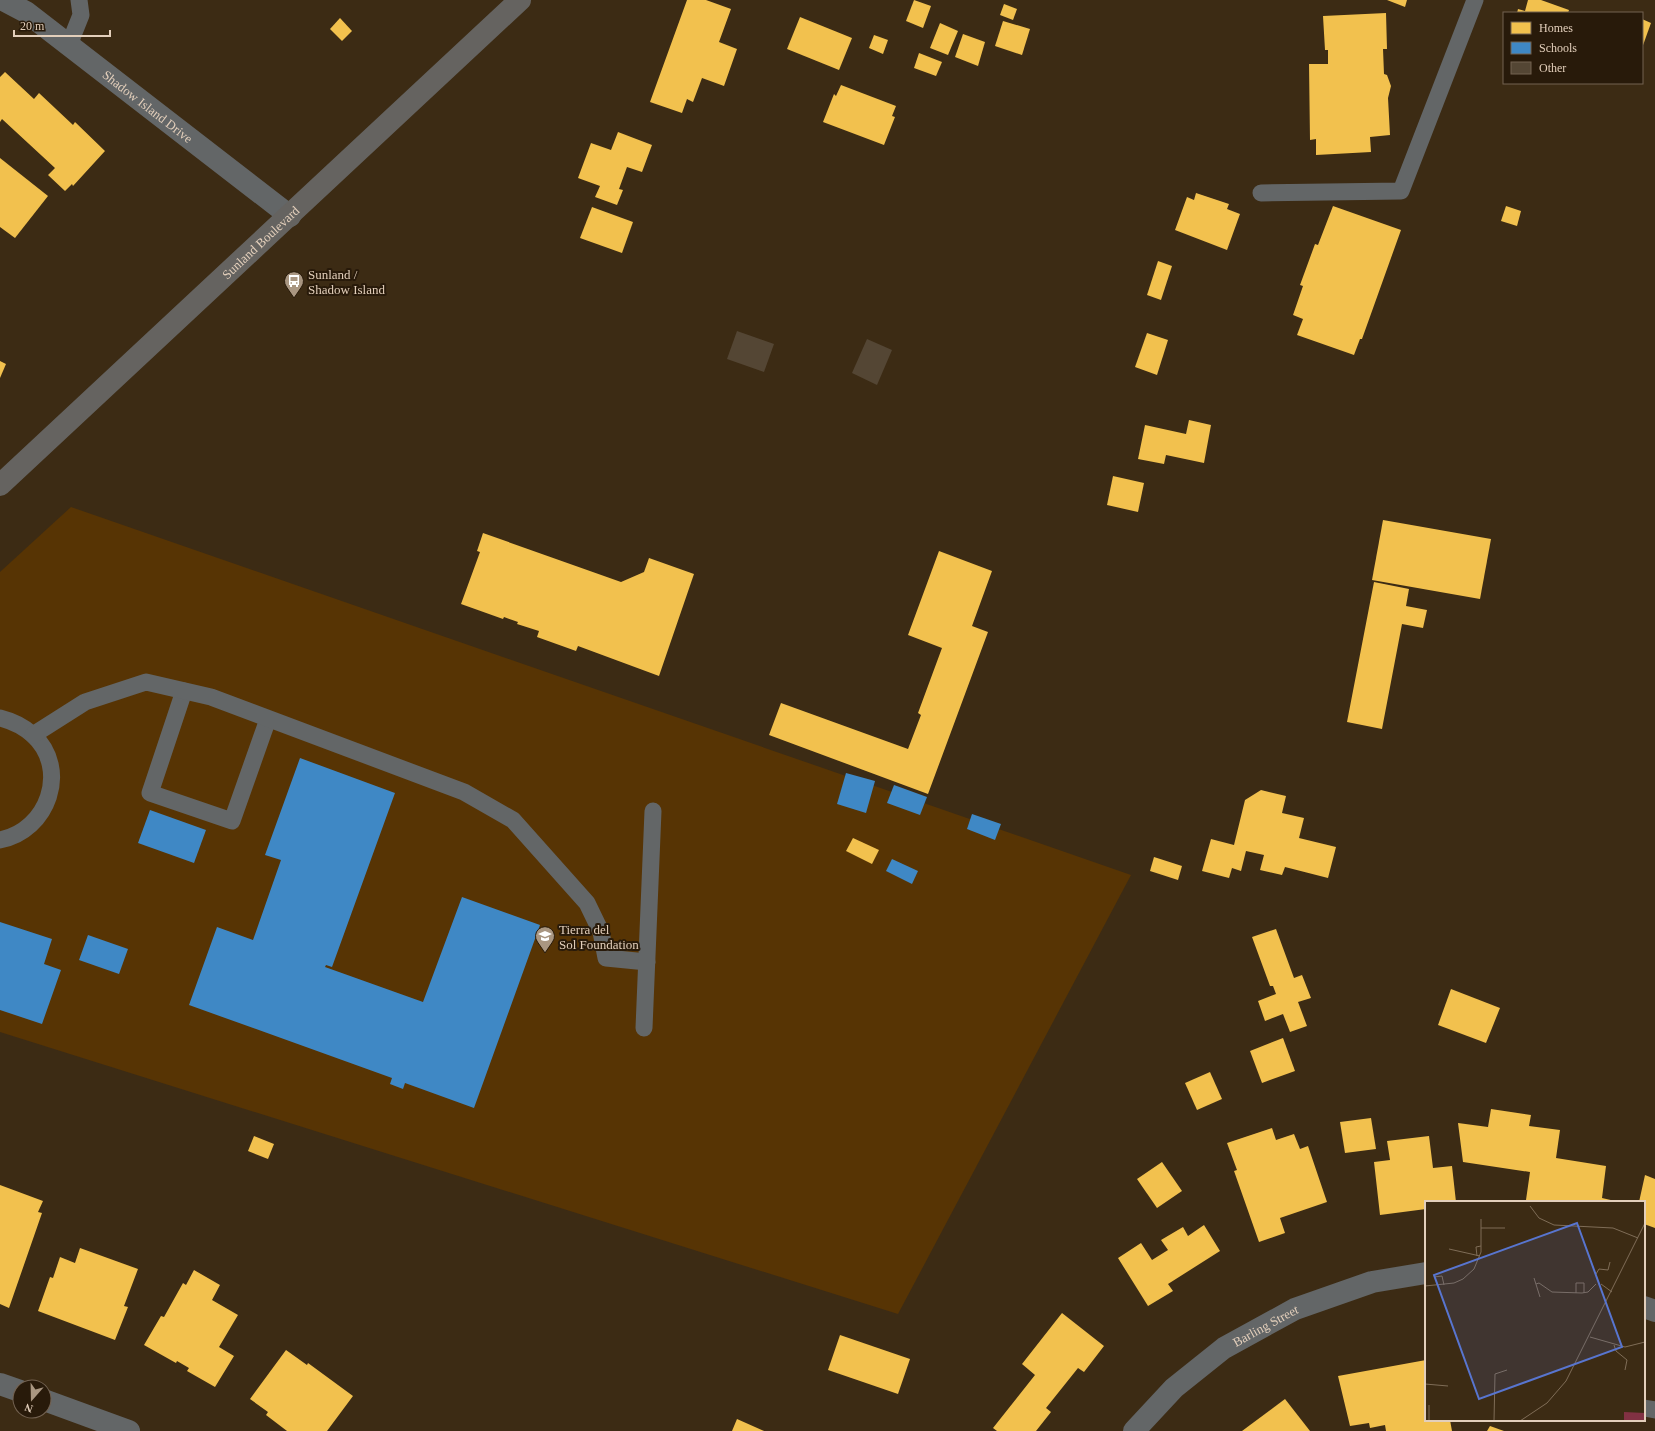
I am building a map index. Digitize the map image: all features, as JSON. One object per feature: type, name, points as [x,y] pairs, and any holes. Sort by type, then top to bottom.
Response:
[{"type":"main road","name":"Sunland Boulevard","points":[[0,486],[520,0]]},
{"type":"street","name":"Shadow Island Drive","points":[[3,0],[26,12],[290,216]]},
{"type":"street","name":"Barling Street","points":[[1134,1431],[1174,1388],[1224,1348],[1295,1309],[1372,1282],[1425,1273]]},
{"type":"street","points":[[1645,1307],[1655,1311]]},
{"type":"street","points":[[0,1384],[12,1388]]},
{"type":"street","points":[[52,1403],[129,1431]]},
{"type":"lane","points":[[69,45],[81,15],[79,0]]},
{"type":"lane","points":[[1261,193],[1401,191],[1475,0]]},
{"type":"lane","points":[[34,735],[85,702],[146,682],[211,697],[464,792],[513,820],[587,903],[601,932],[606,958],[647,962]]},
{"type":"lane","points":[[184,691],[150,793],[232,821],[268,719]]},
{"type":"lane","points":[[0,718],[16,723],[34,735],[45,752],[51,772],[50,792],[43,812],[29,828],[12,838],[0,840]]},
{"type":"lane","points":[[644,1028],[653,811]]},
{"type":"lane","points":[[1645,1408],[1655,1410]]},
{"type":"shaded area","name":"Tierra del Sol Foundation","points":[[71,507],[1131,875],[898,1314],[0,1032],[0,572]]},
{"type":"building: Homes","points":[[687,0],[706,0],[731,9],[719,42],[737,49],[724,86],[702,78],[693,102],[687,99],[682,113],[650,102]]},
{"type":"building: Homes","points":[[914,0],[931,6],[923,28],[906,21]]},
{"type":"building: Homes","points":[[1387,0],[1407,0],[1405,7]]},
{"type":"building: Homes","points":[[1528,0],[1541,0],[1569,10],[1568,12],[1517,12],[1518,9],[1525,11]]},
{"type":"building: Homes","points":[[1004,4],[1017,9],[1013,20],[1000,15]]},
{"type":"building: Homes","points":[[1386,13],[1387,49],[1383,49],[1384,74],[1387,75],[1391,86],[1388,98],[1390,135],[1370,137],[1371,152],[1316,155],[1316,139],[1310,140],[1309,64],[1328,64],[1328,50],[1325,50],[1323,16]]},
{"type":"building: Homes","points":[[800,17],[852,38],[839,70],[787,49]]},
{"type":"building: Homes","points":[[340,18],[352,31],[342,41],[330,29]]},
{"type":"building: Homes","points":[[1643,19],[1651,23],[1643,45]]},
{"type":"building: Homes","points":[[1003,21],[1030,29],[1022,55],[995,46]]},
{"type":"building: Homes","points":[[940,23],[958,31],[948,55],[930,48]]},
{"type":"building: Homes","points":[[963,34],[985,42],[978,66],[955,57]]},
{"type":"building: Homes","points":[[874,35],[888,40],[883,54],[869,48]]},
{"type":"building: Homes","points":[[919,53],[942,62],[936,76],[914,68]]},
{"type":"building: Homes","points":[[5,72],[34,99],[39,93],[73,125],[75,122],[105,151],[73,186],[72,184],[65,191],[48,175],[55,168],[2,119],[0,122],[0,77]]},
{"type":"building: Homes","points":[[841,85],[896,106],[892,116],[895,117],[884,145],[823,122],[834,94],[836,96]]},
{"type":"building: Homes","points":[[618,132],[652,145],[642,172],[627,167],[619,189],[623,190],[617,205],[595,197],[600,186],[578,178],[591,143],[611,150]]},
{"type":"building: Homes","points":[[0,158],[48,196],[15,238],[0,227]]},
{"type":"building: Homes","points":[[1196,193],[1229,204],[1227,209],[1240,214],[1227,250],[1175,230],[1187,197],[1194,200]]},
{"type":"building: Homes","points":[[1333,206],[1401,230],[1362,339],[1360,339],[1354,355],[1297,335],[1303,319],[1293,315],[1303,286],[1300,285],[1315,244],[1318,245]]},
{"type":"building: Homes","points":[[1506,206],[1521,211],[1517,226],[1501,221]]},
{"type":"building: Homes","points":[[592,207],[633,222],[622,253],[580,238]]},
{"type":"building: Homes","points":[[1158,261],[1172,266],[1161,300],[1147,295]]},
{"type":"building: Homes","points":[[1147,333],[1168,340],[1157,375],[1135,367]]},
{"type":"building: Homes","points":[[0,361],[6,364],[0,378]]},
{"type":"building: Homes","points":[[1189,420],[1211,425],[1204,463],[1166,455],[1164,464],[1138,459],[1145,425],[1186,434]]},
{"type":"building: Homes","points":[[1113,476],[1144,483],[1138,512],[1107,505]]},
{"type":"building: Homes","points":[[1383,520],[1491,539],[1480,599],[1372,580]]},
{"type":"building: Homes","points":[[483,533],[621,582],[644,572],[649,558],[694,574],[659,676],[578,646],[576,651],[537,637],[539,631],[517,624],[518,622],[504,617],[503,619],[461,604],[480,552],[477,551]]},
{"type":"building: Homes","points":[[939,551],[992,571],[972,626],[988,632],[928,794],[769,735],[781,703],[908,749],[921,715],[918,713],[942,648],[908,635]]},
{"type":"building: Homes","points":[[1374,582],[1409,589],[1406,606],[1427,610],[1423,628],[1402,624],[1382,729],[1347,722]]},
{"type":"building: Homes","points":[[1261,790],[1286,796],[1282,813],[1304,818],[1299,838],[1336,847],[1328,878],[1285,867],[1282,875],[1260,870],[1264,855],[1246,851],[1241,871],[1232,868],[1229,878],[1202,871],[1211,839],[1234,845],[1245,800]]},
{"type":"building: Homes","points":[[853,838],[879,850],[872,864],[846,851]]},
{"type":"building: Homes","points":[[1154,857],[1182,866],[1178,880],[1150,871]]},
{"type":"building: Homes","points":[[1276,929],[1294,978],[1302,975],[1311,998],[1298,1002],[1307,1026],[1290,1032],[1283,1014],[1265,1021],[1258,1001],[1276,994],[1273,986],[1270,986],[1252,937]]},
{"type":"building: Homes","points":[[1451,989],[1500,1008],[1486,1043],[1438,1025]]},
{"type":"building: Homes","points":[[1283,1038],[1295,1071],[1262,1083],[1250,1051]]},
{"type":"building: Homes","points":[[1210,1072],[1222,1099],[1197,1110],[1185,1083]]},
{"type":"building: Homes","points":[[1491,1109],[1531,1115],[1529,1126],[1560,1130],[1556,1158],[1606,1166],[1602,1198],[1615,1201],[1526,1200],[1530,1172],[1463,1162],[1458,1123],[1488,1127]]},
{"type":"building: Homes","points":[[1371,1118],[1376,1149],[1345,1153],[1340,1122]]},
{"type":"building: Homes","points":[[1272,1128],[1276,1140],[1294,1134],[1300,1149],[1308,1146],[1327,1202],[1280,1218],[1285,1233],[1259,1242],[1234,1171],[1237,1170],[1227,1143]]},
{"type":"building: Homes","points":[[254,1136],[274,1144],[268,1159],[248,1151]]},
{"type":"building: Homes","points":[[1429,1136],[1433,1168],[1452,1166],[1456,1201],[1425,1201],[1425,1209],[1380,1215],[1374,1162],[1390,1160],[1387,1141]]},
{"type":"building: Homes","points":[[1162,1162],[1182,1191],[1157,1208],[1137,1179]]},
{"type":"building: Homes","points":[[1645,1175],[1655,1179],[1655,1228],[1645,1224],[1645,1201],[1639,1201]]},
{"type":"building: Homes","points":[[0,1185],[43,1201],[38,1212],[42,1213],[9,1308],[0,1304]]},
{"type":"building: Homes","points":[[1204,1225],[1220,1251],[1168,1284],[1173,1291],[1148,1306],[1118,1258],[1141,1243],[1152,1260],[1168,1250],[1161,1240],[1183,1227],[1188,1236]]},
{"type":"building: Homes","points":[[80,1248],[138,1269],[124,1306],[128,1307],[115,1340],[38,1311],[50,1277],[53,1278],[60,1257],[75,1263]]},
{"type":"building: Homes","points":[[194,1270],[220,1285],[212,1300],[238,1315],[219,1347],[234,1356],[215,1387],[187,1371],[189,1368],[177,1361],[176,1363],[144,1345],[161,1316],[164,1317],[183,1283],[186,1285]]},
{"type":"building: Homes","points":[[1062,1313],[1104,1346],[1084,1372],[1078,1368],[1046,1408],[1051,1412],[1036,1431],[997,1431],[993,1428],[1035,1375],[1022,1364]]},
{"type":"building: Homes","points":[[840,1335],[910,1359],[898,1394],[828,1370]]},
{"type":"building: Homes","points":[[286,1350],[307,1365],[308,1363],[353,1396],[327,1431],[287,1431],[266,1415],[268,1412],[250,1399]]},
{"type":"building: Homes","points":[[1425,1360],[1425,1421],[1450,1421],[1452,1431],[1386,1431],[1385,1425],[1370,1428],[1369,1423],[1350,1426],[1338,1376]]},
{"type":"building: Homes","points":[[1285,1399],[1310,1431],[1242,1431]]},
{"type":"building: Homes","points":[[737,1419],[764,1431],[732,1431]]},
{"type":"building: Homes","points":[[1490,1426],[1504,1431],[1487,1431]]},
{"type":"building: Schools","points":[[300,758],[395,793],[332,967],[326,965],[325,967],[423,1002],[462,897],[540,925],[474,1108],[405,1083],[403,1089],[390,1084],[392,1078],[189,1005],[217,927],[253,940],[281,860],[265,855]]},
{"type":"building: Schools","points":[[846,773],[875,781],[866,813],[837,804]]},
{"type":"building: Schools","points":[[894,785],[927,797],[920,815],[887,803]]},
{"type":"building: Schools","points":[[150,810],[206,830],[194,863],[138,843]]},
{"type":"building: Schools","points":[[972,814],[1001,824],[995,840],[967,829]]},
{"type":"building: Schools","points":[[892,859],[918,871],[912,884],[886,871]]},
{"type":"building: Schools","points":[[0,922],[52,939],[44,964],[61,970],[42,1024],[0,1010]]},
{"type":"building: Schools","points":[[88,935],[128,949],[119,974],[79,960]]},
{"type":"building: Other","points":[[737,331],[774,344],[764,372],[727,359]]},
{"type":"building: Other","points":[[867,339],[892,350],[877,385],[852,373]]},
{"type":"place","name":"Sunland / Shadow Island","points":[[294,298]]},
{"type":"place","name":"Tierra del Sol Foundation","points":[[545,953]]}]
